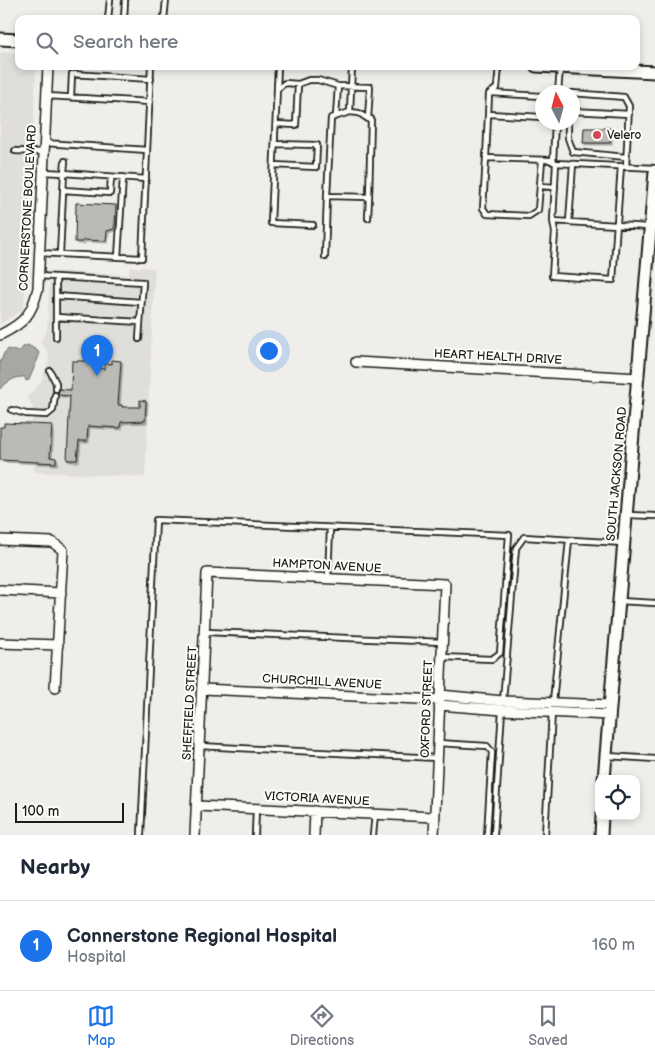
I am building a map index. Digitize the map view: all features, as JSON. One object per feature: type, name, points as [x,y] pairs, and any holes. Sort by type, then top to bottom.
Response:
[{"type":"main road","points":[[0,39],[15,40]]},
{"type":"main road","points":[[608,70],[655,72]]},
{"type":"main road","name":"SOUTH JACKSON ROAD","points":[[604,775],[652,228],[655,170]]},
{"type":"main road","points":[[601,835],[602,820]]},
{"type":"street","name":"CORNERSTONE BOULEVARD","points":[[0,334],[15,328],[29,315],[35,302],[38,276],[48,70]]},
{"type":"street","name":"HEART HEALTH DRIVE","points":[[356,362],[639,378]]},
{"type":"street","points":[[0,540],[52,542],[63,550],[55,688]]},
{"type":"street","name":"HAMPTON AVENUE","points":[[208,573],[445,584]]},
{"type":"street","name":"SHEFFIELD STREET","points":[[195,835],[198,806],[208,573]]},
{"type":"street","name":"OXFORD STREET","points":[[434,835],[445,584]]},
{"type":"street","points":[[0,590],[61,593]]},
{"type":"street","points":[[0,643],[58,645]]},
{"type":"street","name":"CHURCHILL AVENUE","points":[[203,689],[440,700],[502,706],[610,710]]},
{"type":"street","name":"VICTORIA AVENUE","points":[[198,806],[434,817]]},
{"type":"street","points":[[314,835],[315,811]]},
{"type":"lane","points":[[108,15],[110,0]]},
{"type":"lane","points":[[124,15],[125,0]]},
{"type":"lane","points":[[164,15],[166,0]]},
{"type":"lane","points":[[39,253],[142,258],[151,70]]},
{"type":"lane","points":[[278,70],[271,223],[313,225]]},
{"type":"lane","points":[[350,112],[352,70]]},
{"type":"lane","points":[[499,70],[497,88],[490,94],[483,208],[487,214],[529,216],[538,210],[542,160]]},
{"type":"lane","points":[[559,85],[560,70]]},
{"type":"lane","points":[[71,97],[72,74],[151,79]]},
{"type":"lane","points":[[277,89],[285,83],[298,84],[308,80],[318,80],[338,86],[370,87],[368,119]]},
{"type":"lane","points":[[276,124],[296,125],[298,84]]},
{"type":"lane","points":[[336,116],[338,86]]},
{"type":"lane","points":[[491,93],[535,96]]},
{"type":"lane","points":[[47,96],[150,102]]},
{"type":"lane","points":[[555,130],[552,276],[613,280],[623,166],[626,157],[629,106],[624,99],[580,96]]},
{"type":"lane","points":[[580,109],[623,111],[628,114]]},
{"type":"lane","points":[[325,257],[331,118],[350,112],[359,113],[368,119],[372,119],[368,218]]},
{"type":"lane","points":[[489,114],[535,117]]},
{"type":"lane","points":[[568,130],[568,138],[573,152],[626,157]]},
{"type":"lane","points":[[274,165],[316,167],[317,146],[275,144]]},
{"type":"lane","points":[[15,151],[44,148],[147,150]]},
{"type":"lane","points":[[486,158],[542,160],[655,170]]},
{"type":"lane","points":[[60,254],[65,161]]},
{"type":"lane","points":[[569,222],[573,164]]},
{"type":"lane","points":[[43,172],[146,179]]},
{"type":"lane","points":[[63,190],[110,193],[111,177]]},
{"type":"lane","points":[[118,257],[123,178]]},
{"type":"lane","points":[[540,186],[555,187]]},
{"type":"lane","points":[[327,196],[369,197]]},
{"type":"lane","points":[[552,221],[652,228]]},
{"type":"lane","points":[[38,276],[143,282],[139,339]]},
{"type":"lane","points":[[56,277],[56,337]]},
{"type":"lane","points":[[56,296],[142,302]]},
{"type":"lane","points":[[56,317],[140,322]]},
{"type":"lane","points":[[50,371],[56,383],[56,389]]},
{"type":"lane","points":[[12,410],[26,414],[47,415],[54,410],[55,395]]},
{"type":"lane","points":[[627,515],[655,516]]},
{"type":"lane","points":[[142,835],[156,520],[509,535],[500,653],[492,659],[441,657]]},
{"type":"lane","points":[[328,578],[330,528]]},
{"type":"lane","points":[[494,835],[502,706],[516,548],[524,537],[624,543]]},
{"type":"lane","points":[[545,835],[553,708],[569,540]]},
{"type":"lane","points":[[619,601],[655,603]]},
{"type":"lane","points":[[206,632],[442,642]]},
{"type":"lane","points":[[438,743],[487,746],[492,752],[487,835]]},
{"type":"lane","points":[[200,746],[437,758]]},
{"type":"lane","points":[[606,756],[655,758]]},
{"type":"lane","points":[[254,835],[256,808]]},
{"type":"lane","points":[[374,835],[375,814]]},
{"type":"shaded area","points":[[0,52],[15,53],[15,70],[36,70],[28,267],[23,310],[0,324]]},
{"type":"shaded area","points":[[130,267],[155,268],[145,477],[34,472],[37,424],[32,423],[33,407],[27,397],[42,380],[49,360],[45,347],[40,342],[47,331],[50,271],[129,275]]},
{"type":"shaded area","points":[[28,345],[38,351],[39,356],[29,380],[26,381],[25,377],[18,377],[0,389],[0,361],[4,353],[8,349],[19,352]]},
{"type":"building","name":"Velero","points":[[584,128],[611,128],[610,143],[583,143]]},
{"type":"building","points":[[76,203],[116,205],[114,229],[107,231],[106,241],[83,240],[83,242],[75,242]]},
{"type":"building","points":[[86,342],[92,343],[91,362],[93,362],[93,368],[105,369],[105,363],[112,364],[112,360],[121,361],[118,405],[122,405],[122,407],[140,407],[140,400],[146,401],[145,421],[121,422],[120,428],[88,426],[87,441],[79,441],[77,460],[67,460],[70,396],[59,395],[58,392],[60,389],[71,390],[72,361],[85,361]]},
{"type":"building","points":[[4,423],[52,425],[50,457],[56,458],[56,463],[0,460],[0,427],[4,427]]},
{"type":"place","name":"Velero","points":[[597,135]]},
{"type":"place","name":"Connerstone Regional Hospital","points":[[97,376]]}]
